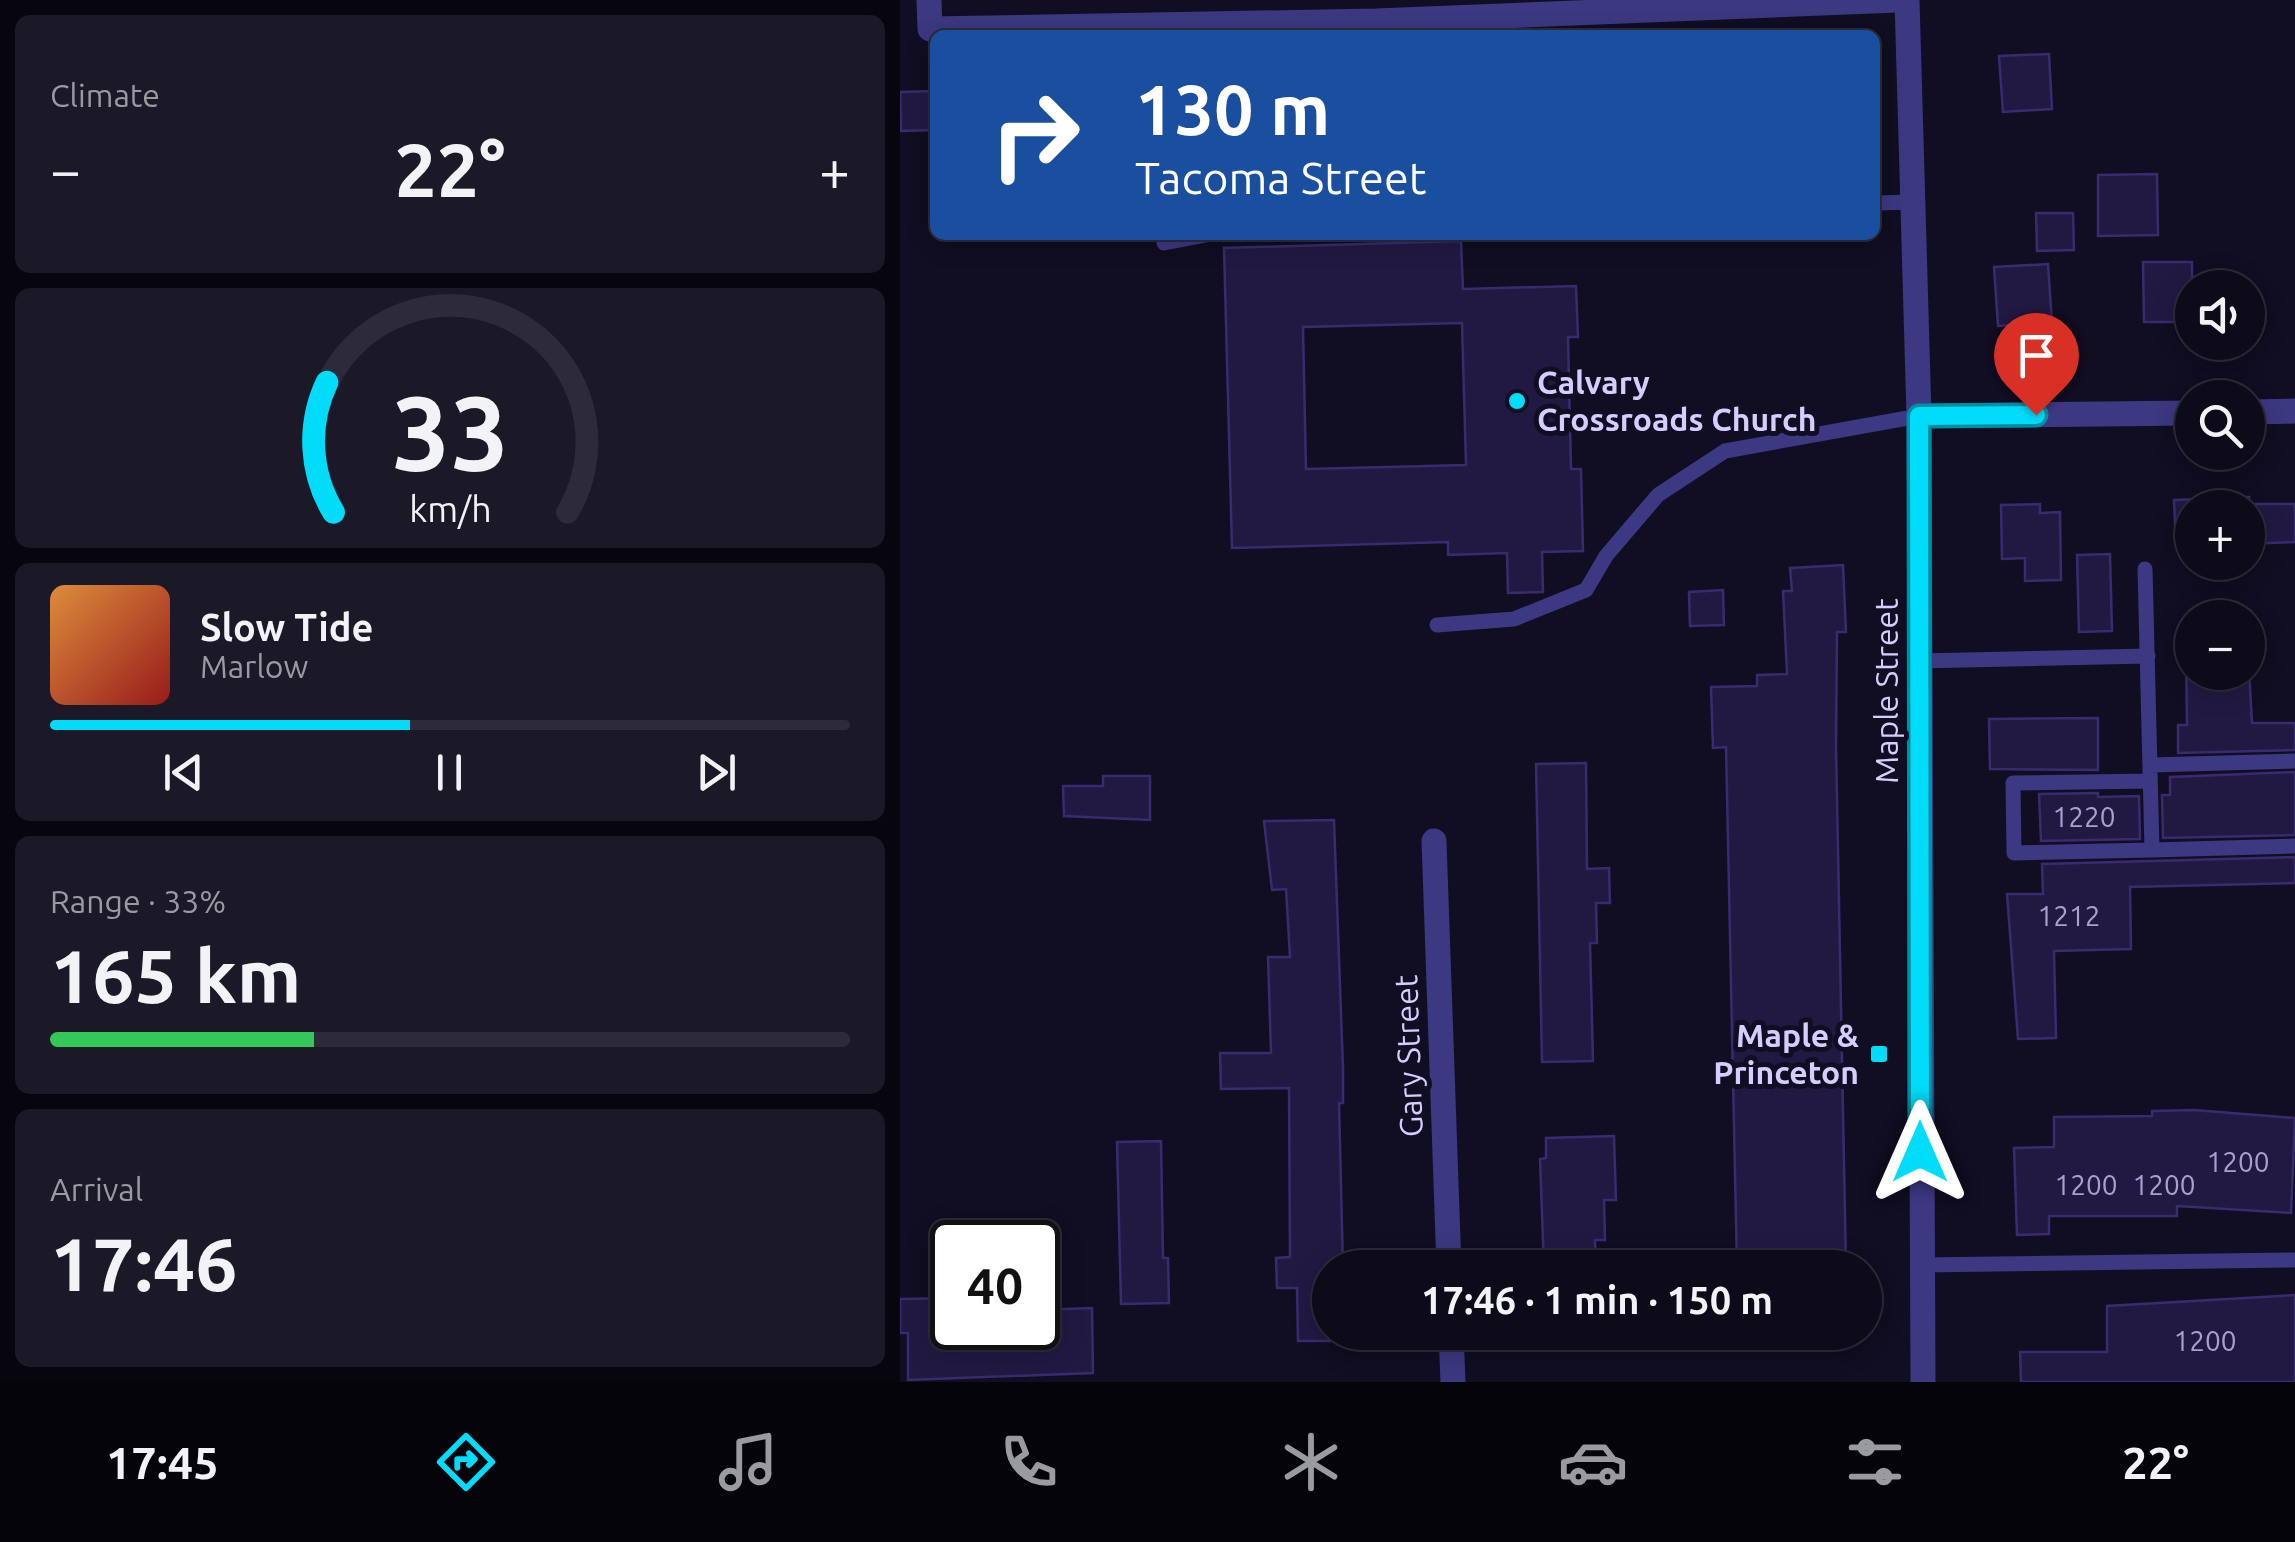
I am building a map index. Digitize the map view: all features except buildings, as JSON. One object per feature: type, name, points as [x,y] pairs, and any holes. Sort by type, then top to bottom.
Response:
[{"type":"street","points":[[929,0],[930,29],[1376,11],[1898,0]]},
{"type":"street","name":"Maple Street","points":[[1908,0],[1919,416],[1923,1382]]},
{"type":"street","points":[[2265,412],[2295,411]]},
{"type":"street","points":[[1919,416],[2175,413]]},
{"type":"street","name":"Gary Street","points":[[1434,841],[1448,1250]]},
{"type":"street","points":[[1452,1350],[1453,1382]]},
{"type":"lane","points":[[1880,203],[1913,202]]},
{"type":"lane","points":[[1164,243],[1180,240]]},
{"type":"lane","points":[[1437,625],[1514,619],[1586,590],[1606,556],[1658,495],[1725,451],[1919,416]]},
{"type":"lane","points":[[2145,569],[2152,850]]},
{"type":"lane","points":[[1919,662],[2148,656]]},
{"type":"lane","points":[[2295,761],[2013,784],[2014,852],[2295,846]]},
{"type":"lane","points":[[1920,1265],[2295,1260]]},
{"type":"place","name":"Calvary Crossroads Church","points":[[1517,401]]},
{"type":"place","name":"Maple & Princeton","points":[[1879,1054]]},
{"type":"route","points":[[1920,1152],[1919,416],[2036,415]]}]
